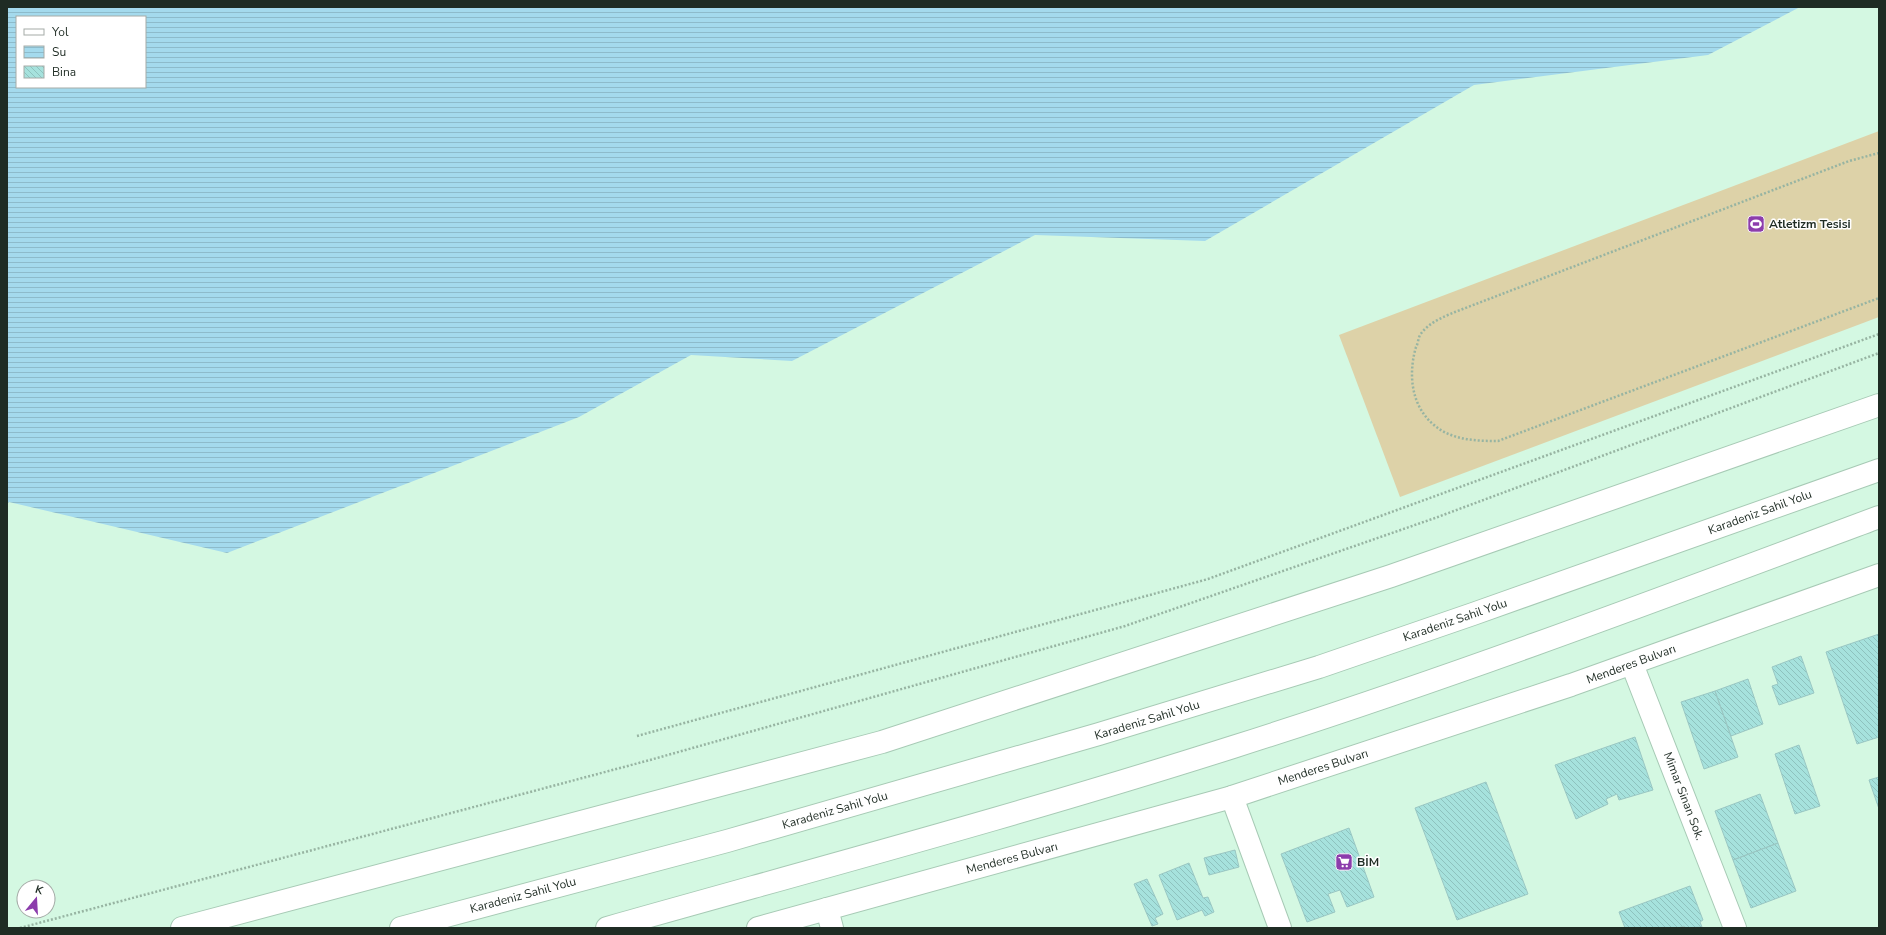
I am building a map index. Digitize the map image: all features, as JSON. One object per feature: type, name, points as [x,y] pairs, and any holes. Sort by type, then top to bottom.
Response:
[{"type":"main road","points":[[182,928],[882,742],[1391,576],[1879,405]]},
{"type":"main road","name":"Karadeniz Sahil Yolu","points":[[401,928],[742,837],[1099,734],[1319,667],[1879,470]]},
{"type":"main road","points":[[607,928],[979,823],[1233,748],[1480,665],[1879,517]]},
{"type":"main road","name":"Menderes Bulvarı","points":[[758,928],[829,919],[1232,797],[1632,664],[1879,575]]},
{"type":"main road","name":"Mimar Sinan Sok.","points":[[1632,664],[1735,928]]},
{"type":"main road","points":[[1232,797],[1280,928]]},
{"type":"path","points":[[1879,153],[1834,167],[1434,321],[1420,335],[1414,355],[1412,379],[1414,396],[1422,411],[1434,426],[1454,436],[1475,441],[1498,441],[1879,298]]},
{"type":"path","points":[[637,736],[1208,579],[1879,334]]},
{"type":"path","points":[[20,928],[650,760],[1125,626],[1435,518],[1879,353]]},
{"type":"shaded area","name":"Atletizm Tesisi","points":[[1879,131],[1879,317],[1400,497],[1339,335]]},
{"type":"water","points":[[7,7],[1800,7],[1708,55],[1474,85],[1205,241],[1035,235],[792,361],[691,355],[579,417],[227,553],[9,502],[7,504]]},
{"type":"building","points":[[1879,634],[1879,737],[1857,744],[1826,652]]},
{"type":"building","points":[[1801,656],[1814,693],[1779,705],[1772,686],[1778,684],[1772,667]]},
{"type":"building","points":[[1748,679],[1763,724],[1731,736],[1715,691]]},
{"type":"building","points":[[1715,691],[1738,757],[1704,769],[1681,702]]},
{"type":"building","points":[[1635,737],[1653,790],[1619,800],[1617,794],[1606,799],[1608,804],[1576,819],[1555,765]]},
{"type":"building","points":[[1799,745],[1820,806],[1795,814],[1775,754]]},
{"type":"building","points":[[1879,777],[1879,809],[1869,780]]},
{"type":"building","points":[[1486,782],[1528,894],[1457,920],[1415,808]]},
{"type":"building","points":[[1760,794],[1778,843],[1733,860],[1715,811]]},
{"type":"building","points":[[1349,828],[1374,897],[1347,907],[1340,890],[1328,894],[1335,912],[1307,922],[1281,854]]},
{"type":"building","points":[[1778,843],[1796,891],[1751,908],[1733,860]]},
{"type":"building","points":[[1235,850],[1239,867],[1209,875],[1204,858]]},
{"type":"building","points":[[1189,863],[1203,898],[1208,897],[1214,912],[1205,916],[1202,910],[1177,920],[1159,875]]},
{"type":"building","points":[[1147,879],[1163,914],[1155,918],[1158,924],[1152,926],[1134,884]]},
{"type":"building","points":[[1690,886],[1703,920],[1700,922],[1702,927],[1685,928],[1684,926],[1678,928],[1625,928],[1619,912]]},
{"type":"place","name":"Atletizm Tesisi","points":[[1756,224]]},
{"type":"place","name":"BİM","points":[[1344,862]]}]
